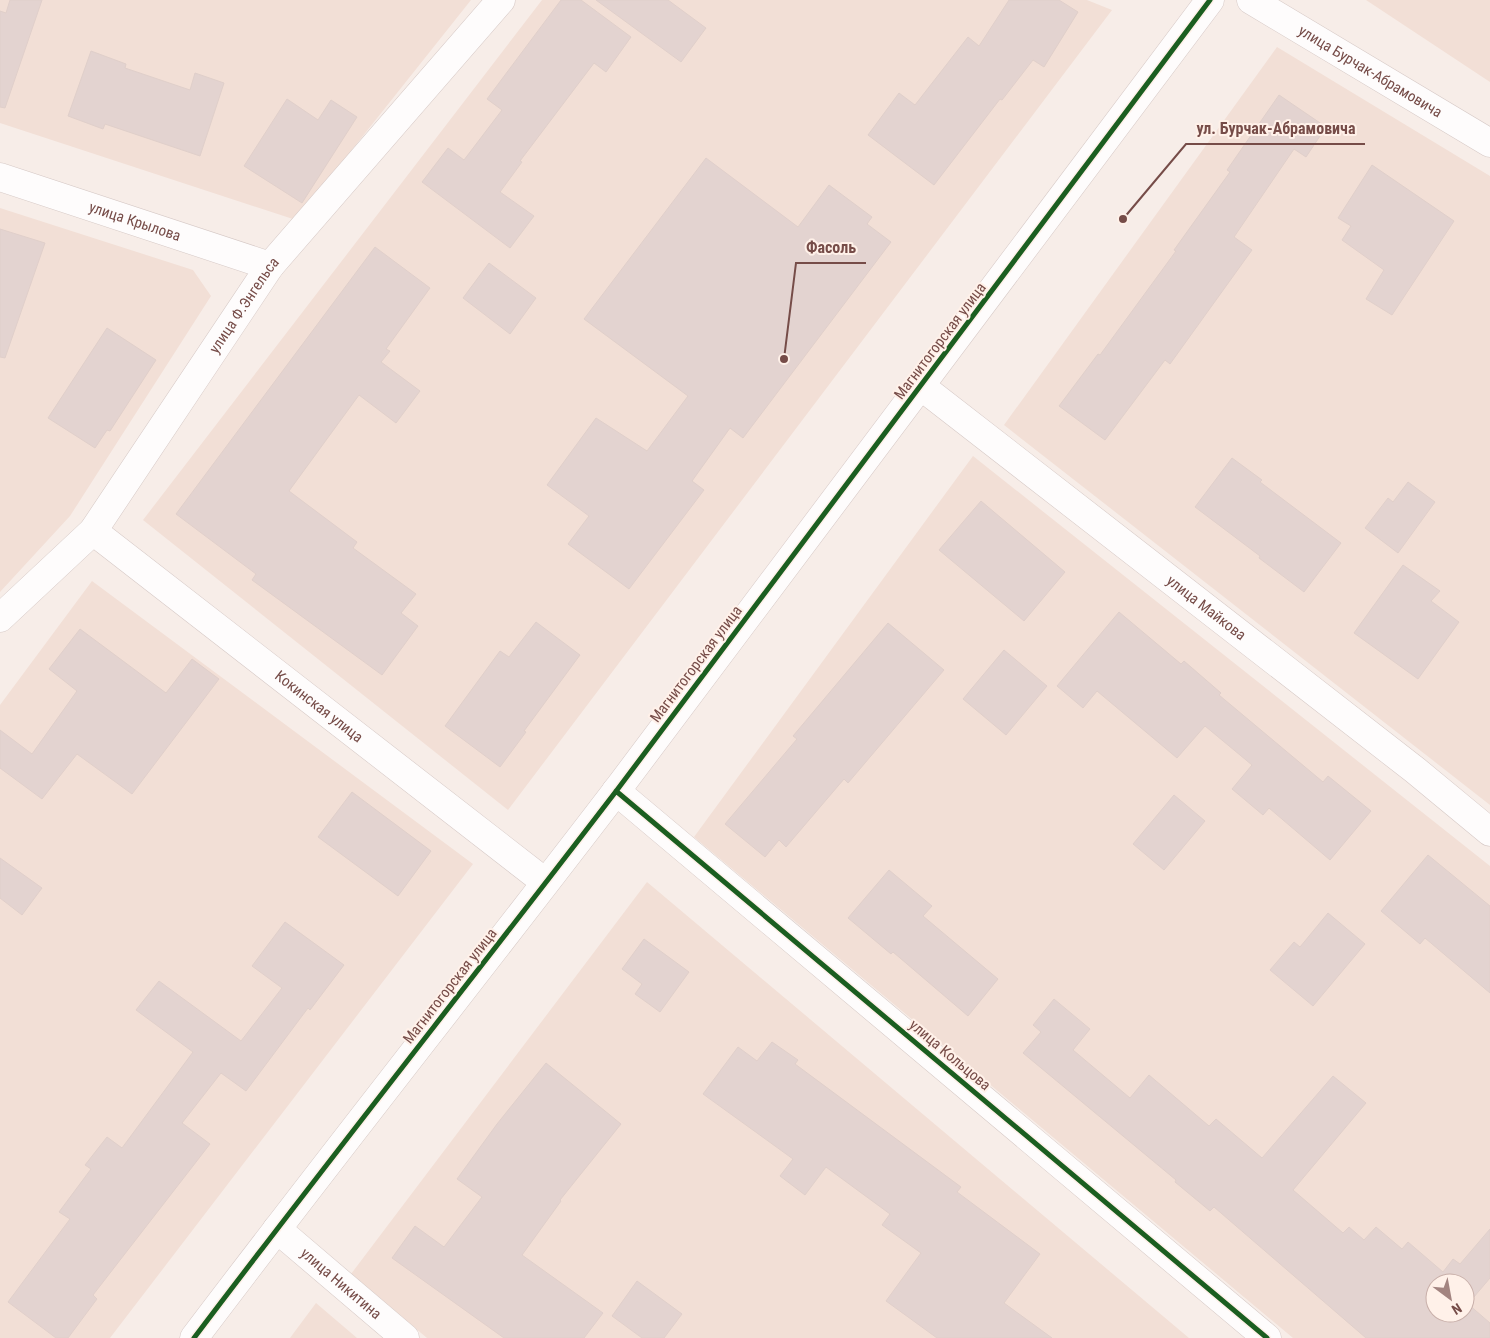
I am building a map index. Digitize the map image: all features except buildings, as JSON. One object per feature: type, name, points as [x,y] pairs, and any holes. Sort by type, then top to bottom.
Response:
[{"type":"street","name":"улица Ф.Энгельса","points":[[0,618],[93,531],[270,266],[501,0]]},
{"type":"street","name":"Магнитогорская улица","points":[[194,1338],[616,791],[922,387],[1210,0]]},
{"type":"street","name":"улица Бурчак-Абрамовича","points":[[1250,0],[1490,143]]},
{"type":"street","name":"улица Крылова","points":[[0,177],[270,266]]},
{"type":"street","name":"улица Майкова","points":[[922,387],[1415,770],[1490,832]]},
{"type":"street","name":"Кокинская улица","points":[[93,531],[546,882]]},
{"type":"street","name":"улица Кольцова","points":[[616,791],[1267,1338]]},
{"type":"street","name":"улица Никитина","points":[[277,1228],[404,1338]]},
{"type":"shaded area","points":[[0,0],[471,0],[296,220],[0,123]]},
{"type":"shaded area","points":[[542,0],[1087,0],[1112,10],[508,810],[143,520]]},
{"type":"shaded area","points":[[1366,0],[1490,0],[1490,82]]},
{"type":"shaded area","points":[[1277,47],[1490,176],[1490,805],[1004,425]]},
{"type":"shaded area","points":[[0,208],[193,270],[211,296],[70,516],[0,592]]},
{"type":"shaded area","points":[[973,456],[1490,866],[1490,1338],[1293,1338],[694,837]]},
{"type":"shaded area","points":[[92,581],[473,864],[110,1338],[0,1338],[0,705]]},
{"type":"shaded area","points":[[647,882],[1189,1338],[427,1338],[351,1274]]},
{"type":"shaded area","points":[[316,1303],[357,1338],[290,1338]]},
{"type":"cycle path","points":[[194,1338],[617,790],[1210,0]]},
{"type":"cycle path","points":[[616,791],[1267,1338]]},
{"type":"place","name":"ул. Бурчак-Абрамовича","points":[[1123,219]]},
{"type":"place","name":"Фасоль","points":[[784,359]]}]
